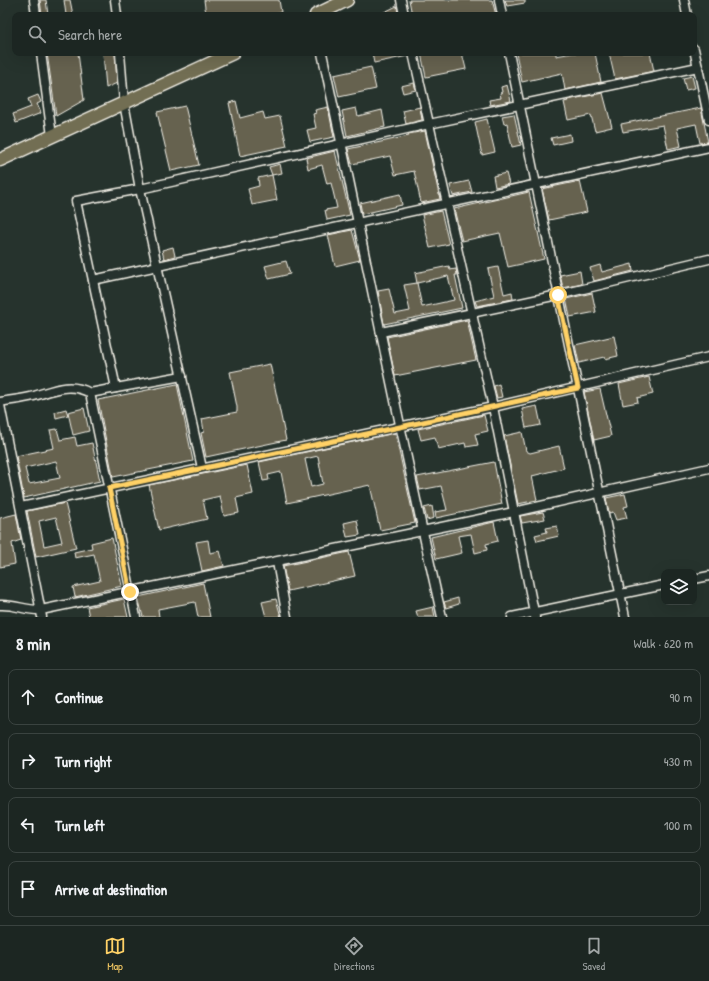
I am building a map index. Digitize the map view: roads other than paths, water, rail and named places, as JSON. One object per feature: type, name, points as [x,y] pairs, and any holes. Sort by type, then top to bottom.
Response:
[{"type":"main road","points":[[322,12],[346,0]]},
{"type":"main road","points":[[0,160],[227,56]]},
{"type":"street","points":[[34,0],[36,12]]},
{"type":"street","points":[[115,0],[117,12]]},
{"type":"street","points":[[401,0],[403,12]]},
{"type":"street","points":[[499,0],[501,12]]},
{"type":"street","points":[[684,0],[686,12]]},
{"type":"street","points":[[41,56],[52,136]]},
{"type":"street","points":[[120,56],[124,103],[140,189],[202,468]]},
{"type":"street","points":[[323,56],[400,427],[442,617]]},
{"type":"street","points":[[414,56],[492,407],[534,615]]},
{"type":"street","points":[[510,56],[625,617]]},
{"type":"street","points":[[695,56],[709,120]]},
{"type":"street","points":[[116,388],[76,201],[140,189],[428,124],[698,68]]},
{"type":"street","points":[[94,280],[709,147]]},
{"type":"street","points":[[381,332],[558,295],[709,259]]},
{"type":"street","points":[[21,506],[492,407],[709,356]]},
{"type":"street","points":[[42,614],[0,404],[60,388],[81,388],[90,393],[182,376]]},
{"type":"street","points":[[90,393],[136,617]]},
{"type":"street","points":[[1,605],[13,605],[42,614],[130,592],[514,512],[709,468]]},
{"type":"street","points":[[277,562],[287,617]]},
{"type":"street","points":[[697,578],[709,576]]},
{"type":"street","points":[[512,617],[534,615],[661,586]]}]
